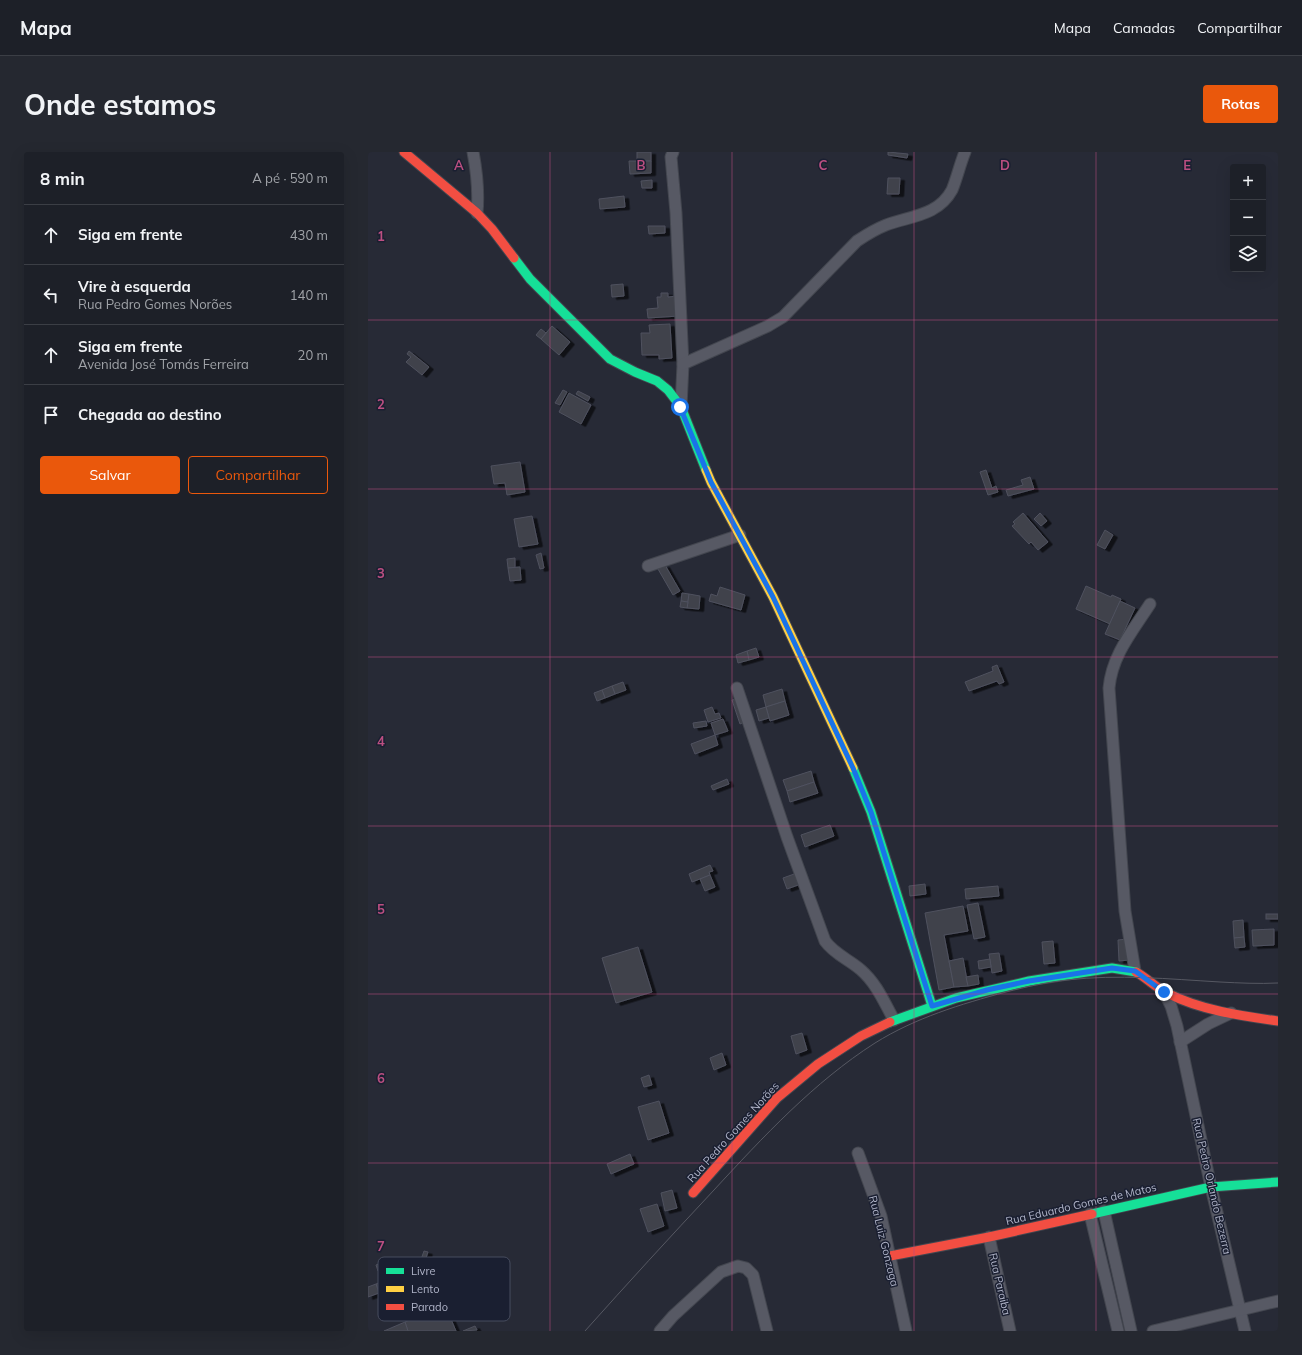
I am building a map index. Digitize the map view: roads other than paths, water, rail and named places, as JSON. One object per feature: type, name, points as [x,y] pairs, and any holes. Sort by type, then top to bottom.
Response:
[{"type":"street","points":[[404,152],[477,213],[492,229],[530,279],[610,359],[657,381],[668,390],[680,407],[711,482],[773,597],[853,768],[871,812],[932,1006]]},
{"type":"street","points":[[473,152],[478,182],[477,213]]},
{"type":"street","points":[[673,152],[671,158],[676,213],[683,364],[680,407]]},
{"type":"street","points":[[683,364],[768,326],[783,317],[857,241],[871,232],[888,225],[923,215],[934,209],[945,199],[951,190],[965,152]]},
{"type":"street","points":[[648,566],[740,535]]},
{"type":"street","points":[[1135,971],[1125,911],[1109,688],[1112,672],[1121,648],[1150,604]]},
{"type":"street","points":[[737,688],[787,837],[825,941],[829,947],[861,970],[874,983],[894,1020]]},
{"type":"street","name":"Rua Pedro Gomes Norões","points":[[693,1193],[777,1098],[818,1064],[861,1036],[894,1020],[932,1006],[981,992],[1029,981],[1112,968],[1135,971],[1164,992],[1183,1000],[1231,1013],[1278,1021]]},
{"type":"street","name":"Rua Pedro Orlando Bezerra","points":[[1164,992],[1173,1013],[1180,1042],[1211,1187],[1245,1331]]},
{"type":"street","points":[[1180,1042],[1203,1027],[1231,1013]]},
{"type":"street","name":"Rua Luiz Gonzaga","points":[[858,1153],[880,1216],[906,1331]]},
{"type":"street","name":"Rua Eduardo Gomes de Matos","points":[[890,1256],[989,1237],[1211,1187],[1278,1182]]},
{"type":"street","points":[[1104,1211],[1131,1331]]},
{"type":"street","points":[[1090,1214],[1118,1331]]},
{"type":"street","name":"Rua Paraiba","points":[[989,1237],[1010,1331]]},
{"type":"street","points":[[660,1331],[673,1316],[721,1272],[738,1266],[746,1268],[753,1275],[767,1331]]},
{"type":"street","points":[[1153,1331],[1278,1301]]},
{"type":"tram line","points":[[585,1331],[770,1130],[831,1075],[853,1058],[890,1034],[922,1019],[955,1007],[1014,990],[1067,980],[1124,977],[1242,983],[1278,983]]}]
